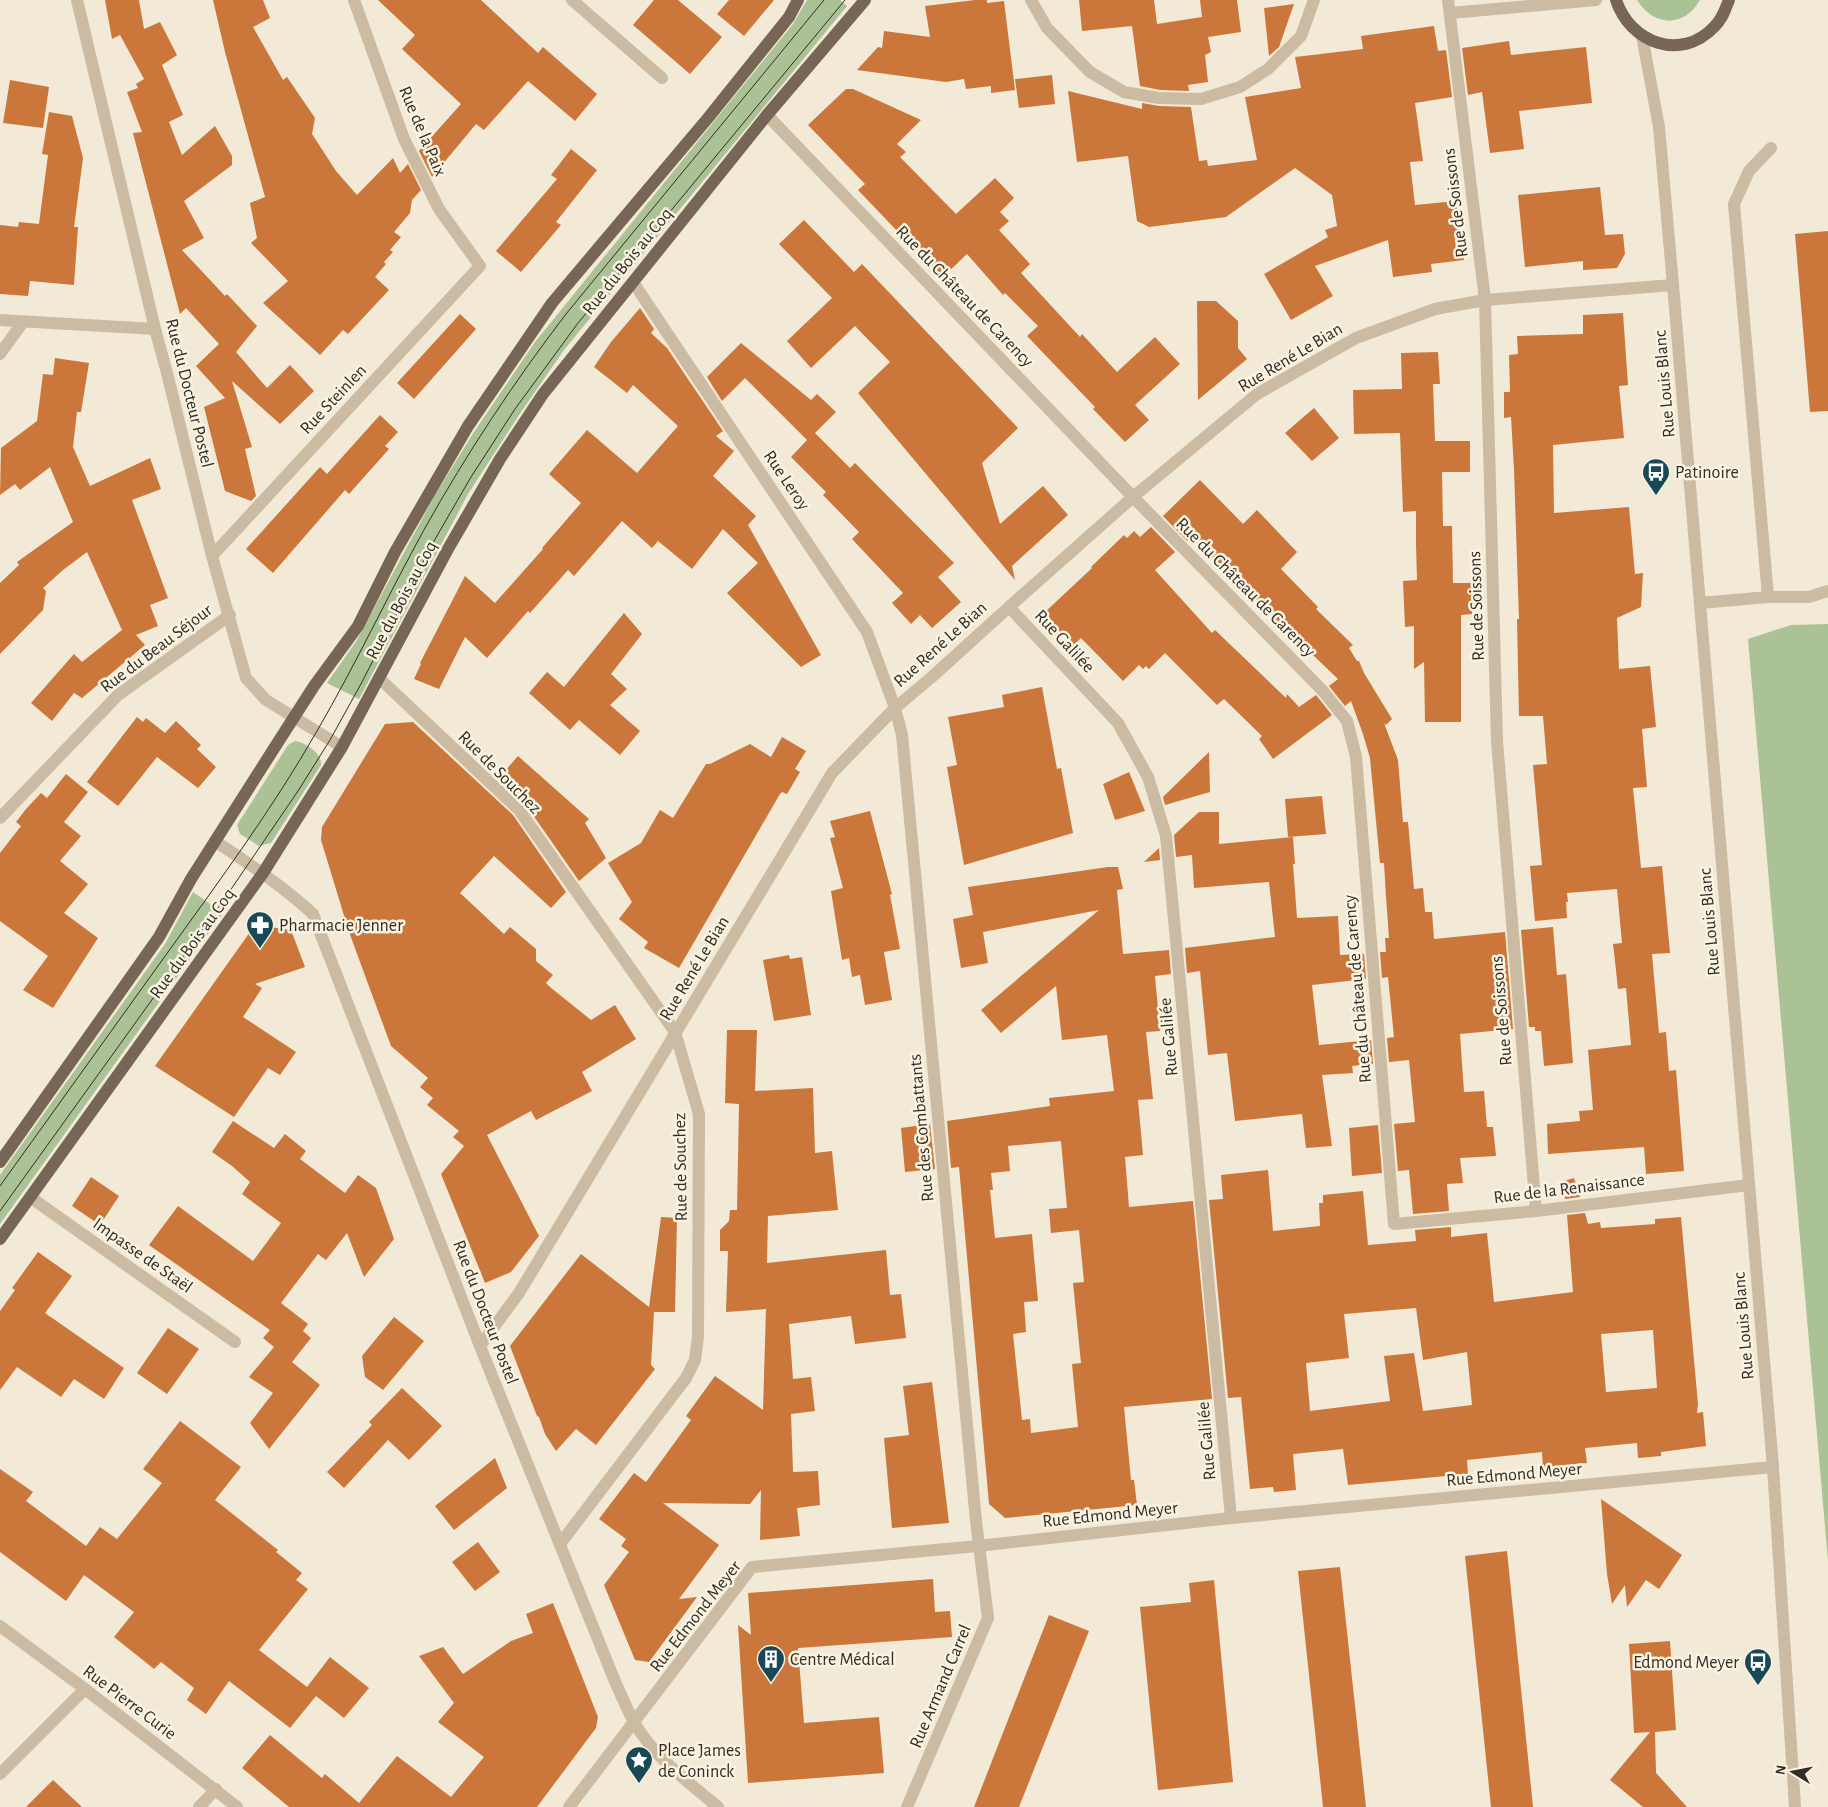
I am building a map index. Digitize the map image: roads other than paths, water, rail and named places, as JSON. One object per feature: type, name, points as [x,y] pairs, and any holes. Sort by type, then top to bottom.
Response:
[{"type":"main road","name":"Rue du Bois au Coq","points":[[0,1162],[159,937],[191,879],[293,718],[358,626],[395,552],[468,426],[552,303],[739,79],[789,17],[798,0]]},
{"type":"main road","name":"Rue du Bois au Coq","points":[[0,1239],[264,873],[342,747],[438,567],[500,459],[543,394],[767,115],[865,0]]},
{"type":"main road","points":[[1616,0],[1620,12],[1630,26],[1642,36],[1657,43],[1674,45],[1690,42],[1704,36],[1724,14],[1729,0]]},
{"type":"street","name":"Rue du Docteur Postel","points":[[77,0],[155,329],[212,556],[230,615],[246,678],[266,700],[342,747]]},
{"type":"street","points":[[572,0],[662,78]]},
{"type":"street","points":[[1031,0],[1046,28],[1090,72],[1124,92],[1159,98],[1201,99],[1240,87],[1268,69],[1301,36],[1314,0]]},
{"type":"street","name":"Rue de Soissons","points":[[1448,0],[1485,300],[1497,741],[1536,1211]]},
{"type":"street","points":[[1450,14],[1596,0]]},
{"type":"street","name":"Rue de la Paix","points":[[357,2],[404,139],[439,208],[480,266]]},
{"type":"street","name":"Rue Louis Blanc","points":[[1642,36],[1659,127],[1673,285],[1773,1467],[1795,1807]]},
{"type":"street","name":"Rue du Château de Carency","points":[[767,115],[1133,497],[1323,691],[1347,721],[1356,757],[1394,1224]]},
{"type":"street","points":[[1768,597],[1734,204],[1749,170],[1771,148]]},
{"type":"street","name":"Rue Steinlen","points":[[212,556],[480,266]]},
{"type":"street","name":"Rue Leroy","points":[[633,282],[867,632],[895,708]]},
{"type":"street","name":"Rue René Le Bian","points":[[480,1346],[519,1293],[832,773],[895,708],[1009,606],[1133,497],[1257,394],[1356,338],[1435,309],[1485,300],[1673,285]]},
{"type":"street","points":[[0,320],[155,329]]},
{"type":"street","points":[[0,354],[23,322]]},
{"type":"street","points":[[1700,603],[1768,597],[1809,597],[1828,591]]},
{"type":"street","name":"Rue Galilée","points":[[1009,606],[1118,723],[1148,778],[1166,836],[1231,1518]]},
{"type":"street","name":"Rue du Beau Séjour","points":[[0,818],[118,695],[230,615]]},
{"type":"street","name":"Rue de Souchez","points":[[379,678],[519,810],[675,1032],[700,1114],[698,1337],[694,1360],[686,1378],[560,1544]]},
{"type":"street","name":"Rue des Combattants","points":[[895,708],[903,745],[978,1546]]},
{"type":"street","name":"Rue du Docteur Postel","points":[[215,841],[264,873],[313,914],[480,1346],[634,1723],[655,1750],[689,1783],[718,1807]]},
{"type":"street","name":"Rue de la Renaissance","points":[[1394,1224],[1536,1211],[1749,1185]]},
{"type":"street","name":"Impasse de Staël","points":[[30,1197],[235,1342]]},
{"type":"street","name":"Rue Edmond Meyer","points":[[569,1807],[752,1567],[978,1546],[1231,1518],[1773,1467]]},
{"type":"street","name":"Rue Armand Carrel","points":[[907,1807],[988,1618],[978,1546]]},
{"type":"street","name":"Rue Pierre Curie","points":[[0,1626],[85,1689],[237,1807]]},
{"type":"street","points":[[0,1774],[85,1689]]},
{"type":"street","points":[[199,1807],[216,1790]]},
{"type":"tram line","points":[[0,1186],[264,816],[300,760],[331,706],[441,500],[474,445],[528,366],[566,314],[824,0]]},
{"type":"tram line","points":[[0,1211],[223,901],[298,791],[330,740],[362,682],[434,541],[471,477],[515,409],[578,323],[845,0]]},
{"type":"place","name":"Patinoire","points":[[1656,496]]},
{"type":"place","name":"Pharmacie Jenner","points":[[260,949]]},
{"type":"place","name":"Centre Médical","points":[[771,1683]]},
{"type":"place","name":"Edmond Meyer","points":[[1758,1686]]},
{"type":"place","name":"Place James de Coninck","points":[[639,1784]]}]
